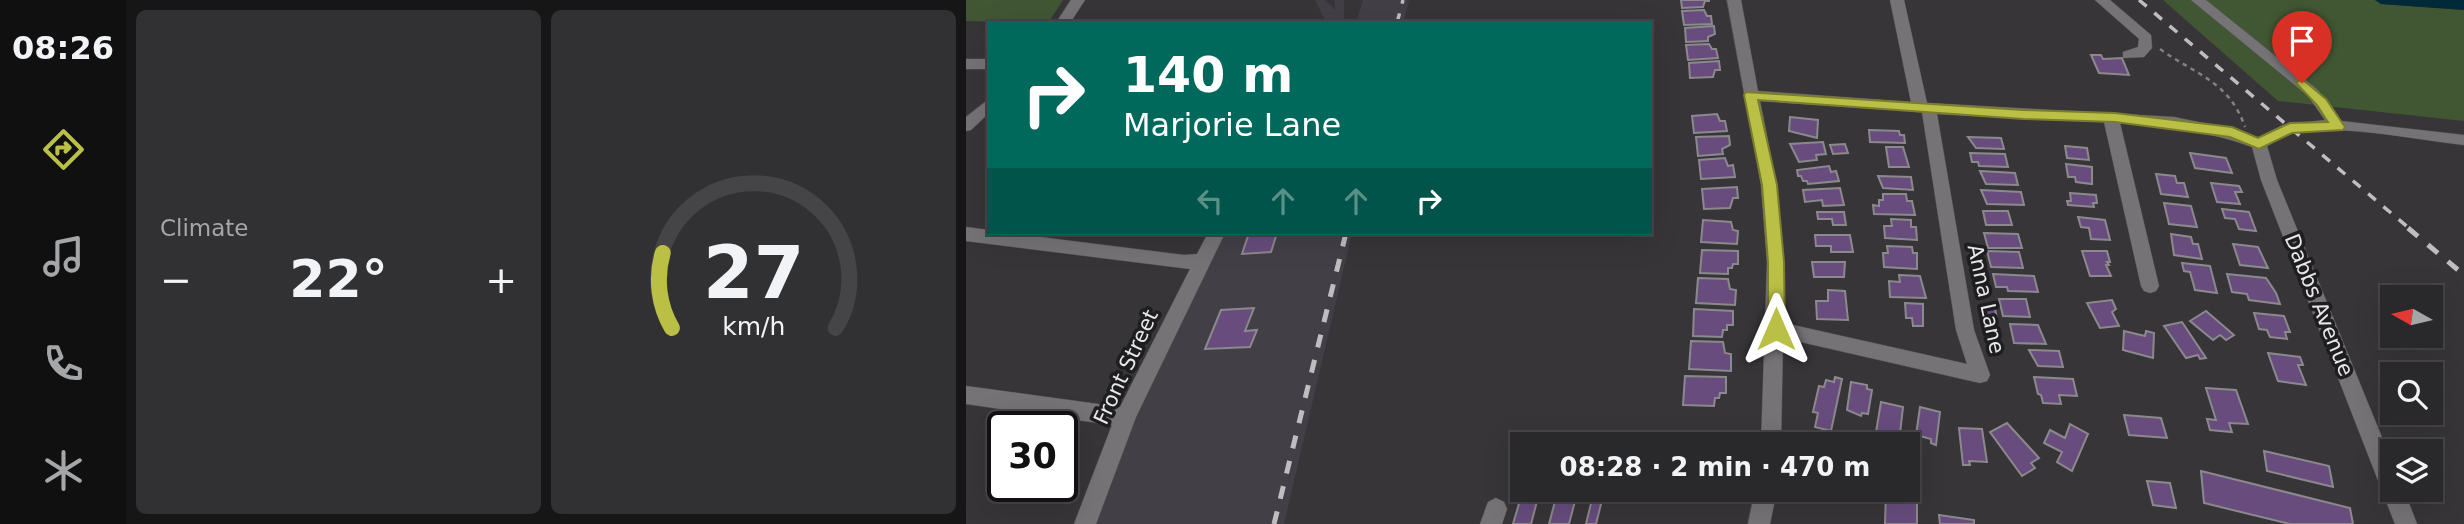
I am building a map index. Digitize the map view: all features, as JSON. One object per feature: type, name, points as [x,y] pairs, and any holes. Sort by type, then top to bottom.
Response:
[{"type":"street","points":[[1064,21],[1078,0]]},
{"type":"street","points":[[1734,0],[1769,185],[1776,262],[1772,432]]},
{"type":"street","name":"Anna Lane","points":[[1776,329],[1980,376],[1965,330],[1924,107],[1897,0]]},
{"type":"street","points":[[2102,0],[2146,38],[2145,48],[2139,54],[2128,55]]},
{"type":"street","points":[[2198,0],[2308,88],[2322,102],[2339,127]]},
{"type":"street","points":[[966,64],[987,64]]},
{"type":"street","points":[[1751,95],[2111,118],[2232,132],[2259,144],[2290,128],[2339,127],[2464,139]]},
{"type":"street","points":[[966,126],[987,109]]},
{"type":"street","points":[[2111,118],[2150,286]]},
{"type":"street","name":"Dabbs Avenue","points":[[2259,144],[2269,180],[2380,457]]},
{"type":"street","points":[[966,234],[1184,262],[1202,261]]},
{"type":"street","name":"Front Street","points":[[1085,524],[1126,416],[1215,235]]},
{"type":"street","points":[[966,396],[1126,416]]},
{"type":"street","points":[[1759,524],[1764,502]]},
{"type":"street","name":"Dabbs Avenue","points":[[2398,502],[2406,524]]},
{"type":"path","points":[[2146,38],[2165,53],[2218,84],[2235,100],[2246,130]]},
{"type":"shaded area","points":[[1315,0],[1325,0],[1335,10],[1335,0],[1344,0],[1344,21],[1316,21],[1325,20]]},
{"type":"shaded area","points":[[1363,0],[1409,0],[1404,21],[1357,21]]},
{"type":"shaded area","points":[[1223,235],[1352,235],[1284,524],[1090,524],[1148,383]]},
{"type":"green space","points":[[966,0],[1063,0],[1049,21],[966,21]]},
{"type":"green space","points":[[2163,0],[2375,0],[2381,4],[2464,10],[2464,121],[2278,101]]},
{"type":"water","points":[[2375,0],[2464,0],[2464,10],[2381,4]]},
{"type":"building","points":[[1681,0],[1709,1],[1705,1],[1703,7],[1682,8]]},
{"type":"building","points":[[1704,10],[1707,16],[1711,16],[1712,24],[1684,25],[1682,11]]},
{"type":"building","points":[[1714,26],[1715,34],[1708,37],[1708,41],[1686,42],[1685,28]]},
{"type":"building","points":[[1709,44],[1712,49],[1716,49],[1718,58],[1688,60],[1686,45]]},
{"type":"building","points":[[2091,55],[2101,55],[2103,59],[2122,58],[2129,75],[2099,73]]},
{"type":"building","points":[[1719,61],[1720,70],[1715,70],[1713,77],[1690,78],[1689,63]]},
{"type":"building","points":[[1717,114],[1720,121],[1725,121],[1727,131],[1694,133],[1692,116]]},
{"type":"building","points":[[1790,117],[1818,120],[1817,138],[1789,131]]},
{"type":"building","points":[[1869,130],[1899,131],[1900,135],[1904,135],[1905,143],[1870,142]]},
{"type":"building","points":[[1729,136],[1730,145],[1722,149],[1723,154],[1698,156],[1696,137]]},
{"type":"building","points":[[1968,137],[2001,138],[2004,149],[1976,148]]},
{"type":"building","points":[[1823,142],[1826,154],[1816,155],[1817,160],[1799,162],[1790,144]]},
{"type":"building","points":[[1845,144],[1848,153],[1833,154],[1830,145]]},
{"type":"building","points":[[2065,146],[2087,148],[2089,160],[2067,158]]},
{"type":"building","points":[[1886,147],[1903,147],[1909,167],[1889,167]]},
{"type":"building","points":[[1970,153],[2005,154],[2008,167],[1979,166],[1978,162],[1972,162]]},
{"type":"building","points":[[2190,153],[2226,158],[2232,173],[2195,168]]},
{"type":"building","points":[[1725,158],[1728,166],[1733,165],[1735,177],[1701,179],[1699,160]]},
{"type":"building","points":[[2066,164],[2092,167],[2092,184],[2076,182],[2075,177],[2068,177]]},
{"type":"building","points":[[1829,166],[1831,172],[1836,171],[1839,181],[1808,184],[1798,176],[1797,170]]},
{"type":"building","points":[[1980,171],[2015,173],[2018,185],[1986,184]]},
{"type":"building","points":[[2156,174],[2175,176],[2177,183],[2184,183],[2188,197],[2161,194]]},
{"type":"building","points":[[1878,176],[1911,177],[1913,190],[1883,188]]},
{"type":"building","points":[[2211,183],[2239,186],[2242,192],[2235,192],[2240,204],[2217,202]]},
{"type":"building","points":[[1737,187],[1738,198],[1733,198],[1730,208],[1704,209],[1702,189]]},
{"type":"building","points":[[1840,188],[1844,205],[1823,206],[1822,200],[1805,202],[1803,190]]},
{"type":"building","points":[[1981,190],[2021,192],[2024,205],[1987,204]]},
{"type":"building","points":[[2070,193],[2096,195],[2097,203],[2093,203],[2094,207],[2068,205],[2067,201],[2071,201]]},
{"type":"building","points":[[1883,194],[1906,194],[1907,201],[1912,201],[1915,215],[1874,214],[1873,205],[1879,206]]},
{"type":"building","points":[[2164,203],[2191,206],[2197,227],[2169,224]]},
{"type":"building","points":[[2222,209],[2249,212],[2256,231],[2239,229],[2235,219],[2225,218]]},
{"type":"building","points":[[1983,211],[2008,211],[2012,225],[1986,225]]},
{"type":"building","points":[[1817,212],[1844,212],[1846,225],[1833,225],[1832,219],[1818,219]]},
{"type":"building","points":[[2078,217],[2105,220],[2110,240],[2091,239],[2089,228],[2081,227]]},
{"type":"building","points":[[1891,219],[1911,220],[1911,227],[1916,227],[1917,240],[1885,238],[1884,226],[1892,226]]},
{"type":"building","points":[[1703,220],[1731,222],[1733,230],[1738,231],[1737,244],[1701,242]]},
{"type":"building","points":[[1984,233],[2018,234],[2022,248],[1988,248]]},
{"type":"building","points":[[2171,234],[2191,237],[2193,244],[2198,244],[2202,259],[2174,255]]},
{"type":"building","points":[[1248,235],[1276,235],[1271,252],[1242,254]]},
{"type":"building","points":[[1815,235],[1850,235],[1853,252],[1831,252],[1831,246],[1816,246]]},
{"type":"building","points":[[2233,244],[2258,247],[2268,268],[2240,265]]},
{"type":"building","points":[[1887,246],[1912,247],[1913,253],[1917,253],[1917,269],[1884,267],[1883,253],[1888,253]]},
{"type":"building","points":[[1702,250],[1738,251],[1738,264],[1728,268],[1728,274],[1700,273]]},
{"type":"building","points":[[1987,251],[2019,252],[2023,268],[1991,267]]},
{"type":"building","points":[[2082,251],[2107,251],[2110,262],[2106,265],[2111,276],[2090,276]]},
{"type":"building","points":[[1812,262],[1845,262],[1844,277],[1814,277]]},
{"type":"building","points":[[2182,263],[2210,266],[2217,293],[2195,290],[2190,272],[2184,271]]},
{"type":"building","points":[[1993,274],[2034,276],[2038,292],[2008,291],[2007,287],[1996,287]]},
{"type":"building","points":[[2227,274],[2266,278],[2280,304],[2249,300],[2247,294],[2232,292]]},
{"type":"building","points":[[1899,275],[1920,276],[1926,298],[1890,297],[1889,281],[1900,282]]},
{"type":"building","points":[[1698,278],[1728,279],[1730,289],[1736,290],[1735,305],[1696,303]]},
{"type":"building","points":[[1828,290],[1845,291],[1848,320],[1817,319],[1816,301],[1828,301]]},
{"type":"building","points":[[1999,299],[2026,299],[2030,317],[2003,316]]},
{"type":"building","points":[[2112,300],[2116,309],[2112,312],[2119,326],[2100,328],[2087,303]]},
{"type":"building","points":[[1905,303],[1923,304],[1923,326],[1913,326],[1912,318],[1906,318]]},
{"type":"building","points":[[1254,308],[1245,331],[1257,330],[1250,347],[1205,349],[1221,310]]},
{"type":"building","points":[[1980,308],[1995,308],[1997,320],[1982,319]]},
{"type":"building","points":[[1694,309],[1733,311],[1733,325],[1727,325],[1722,337],[1693,336]]},
{"type":"building","points":[[2206,311],[2234,335],[2226,340],[2220,335],[2213,340],[2190,321]]},
{"type":"building","points":[[2254,313],[2284,316],[2290,332],[2285,332],[2287,339],[2270,337],[2267,330],[2259,329]]},
{"type":"building","points":[[2182,322],[2206,358],[2200,359],[2198,355],[2186,358],[2164,326]]},
{"type":"building","points":[[2010,324],[2038,325],[2046,344],[2014,343]]},
{"type":"building","points":[[2124,331],[2145,336],[2146,331],[2154,333],[2153,358],[2123,350]]},
{"type":"building","points":[[1691,341],[1723,342],[1725,353],[1731,354],[1731,371],[1689,369]]},
{"type":"building","points":[[2029,350],[2059,351],[2063,367],[2038,366]]},
{"type":"building","points":[[2268,353],[2300,357],[2303,365],[2298,365],[2306,385],[2278,381]]},
{"type":"building","points":[[1685,376],[1726,377],[1726,393],[1720,393],[1719,398],[1715,398],[1714,406],[1683,405]]},
{"type":"building","points":[[1835,377],[1842,379],[1831,431],[1815,427],[1818,413],[1813,412],[1819,386],[1824,387],[1826,380],[1834,382]]},
{"type":"building","points":[[2034,377],[2073,379],[2077,396],[2059,395],[2061,404],[2043,403]]},
{"type":"building","points":[[1851,382],[1867,385],[1867,389],[1872,390],[1868,414],[1862,413],[1861,416],[1847,410]]},
{"type":"building","points":[[2206,388],[2236,390],[2248,424],[2229,423],[2232,432],[2210,430],[2207,419],[2216,420]]},
{"type":"building","points":[[1881,402],[1903,407],[1900,432],[1876,432]]},
{"type":"building","points":[[1920,407],[1940,412],[1936,445],[1931,443],[1931,439],[1920,436],[1920,432],[1916,432]]},
{"type":"building","points":[[2124,415],[2161,418],[2167,438],[2129,435]]},
{"type":"building","points":[[2007,423],[2039,458],[2031,463],[2035,468],[2022,476],[1990,432]]},
{"type":"building","points":[[2070,424],[2088,434],[2072,471],[2057,462],[2062,452],[2044,443],[2050,430],[2065,438]]},
{"type":"building","points":[[1959,428],[1982,429],[1987,462],[1969,461],[1970,465],[1963,465]]},
{"type":"building","points":[[2264,451],[2329,466],[2333,487],[2267,471]]},
{"type":"building","points":[[2201,471],[2350,508],[2353,524],[2290,524],[2204,503]]},
{"type":"building","points":[[2147,481],[2170,483],[2176,508],[2153,505]]},
{"type":"building","points":[[1519,502],[1537,502],[1531,524],[1513,524]]},
{"type":"building","points":[[1555,502],[1575,502],[1569,524],[1549,524]]},
{"type":"building","points":[[1591,502],[1602,502],[1596,524],[1586,524]]},
{"type":"building","points":[[1886,502],[1917,502],[1917,524],[1885,524]]},
{"type":"building","points":[[1939,515],[1974,520],[1974,524],[1940,524]]},
{"type":"railway","points":[[1398,21],[1403,0]]},
{"type":"railway","points":[[2139,0],[2410,229]]},
{"type":"railway","points":[[2408,228],[2464,275]]},
{"type":"railway","points":[[1274,524],[1346,235]]},
{"type":"route","points":[[1776,329],[1776,262],[1769,185],[1751,95],[2115,118],[2232,132],[2259,144],[2290,128],[2339,127],[2322,102],[2302,83]]}]
